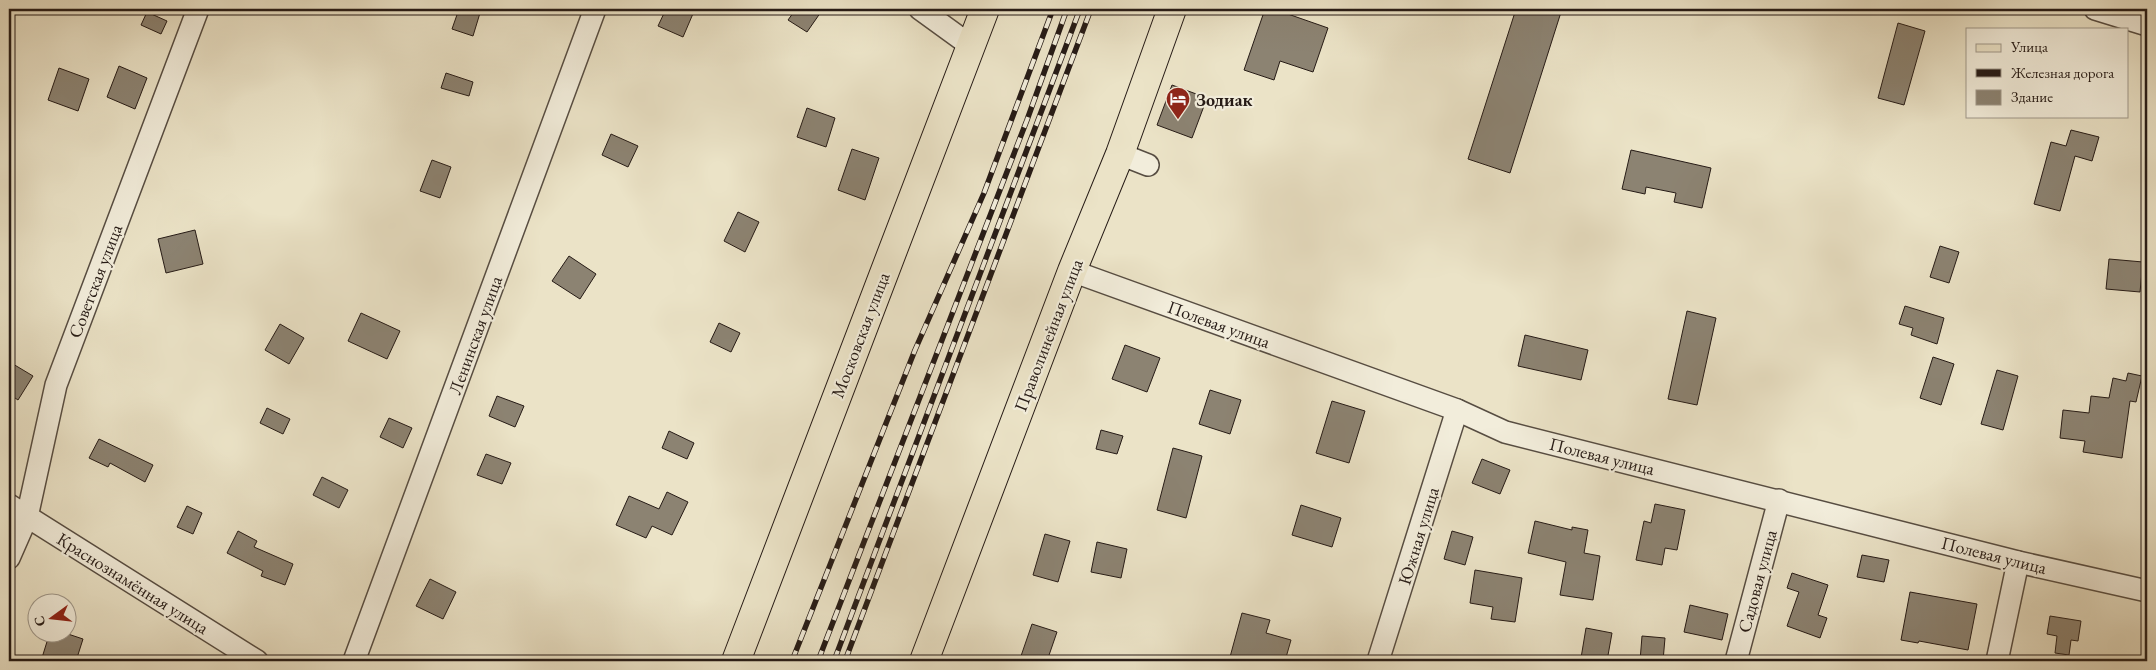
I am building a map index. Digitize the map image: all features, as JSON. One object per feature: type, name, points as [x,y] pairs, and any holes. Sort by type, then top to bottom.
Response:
[{"type":"main road","name":"Московская улица","points":[[736,661],[985,9]]},
{"type":"main road","name":"Праволинейная улица","points":[[924,661],[1072,271],[1120,154],[1172,9]]},
{"type":"street","name":"Советская улица","points":[[9,558],[27,517],[56,385],[198,9]]},
{"type":"street","name":"Ленинская улица","points":[[354,661],[595,9]]},
{"type":"street","points":[[920,9],[971,46]]},
{"type":"street","points":[[2095,9],[2147,25]]},
{"type":"street","points":[[1120,154],[1148,165]]},
{"type":"street","name":"Полевая улица","points":[[1072,271],[1457,410],[1505,432],[2018,562],[2147,591]]},
{"type":"street","name":"Южная улица","points":[[1378,661],[1457,410]]},
{"type":"street","name":"Садовая улица","points":[[1736,661],[1779,500]]},
{"type":"street","name":"Краснознамённая улица","points":[[9,505],[257,661]]},
{"type":"street","points":[[1997,661],[2018,562]]},
{"type":"building","points":[[459,9],[480,13],[473,36],[452,29]]},
{"type":"building","points":[[666,9],[695,9],[683,37],[658,26]]},
{"type":"building","points":[[796,9],[823,9],[807,32],[788,20]]},
{"type":"building","points":[[1265,9],[1287,9],[1285,13],[1328,28],[1313,72],[1280,61],[1274,80],[1244,70]]},
{"type":"building","points":[[1516,9],[1562,9],[1510,173],[1468,159]]},
{"type":"building","points":[[147,12],[167,21],[161,34],[141,25]]},
{"type":"building","points":[[1898,23],[1925,31],[1904,105],[1878,98]]},
{"type":"building","points":[[119,66],[147,78],[135,109],[107,97]]},
{"type":"building","points":[[59,68],[89,79],[78,111],[48,100]]},
{"type":"building","points":[[446,73],[473,82],[469,96],[441,88]]},
{"type":"building","points":[[1172,85],[1207,98],[1192,138],[1157,125]]},
{"type":"building","points":[[807,108],[835,118],[826,147],[797,137]]},
{"type":"building","points":[[2071,130],[2099,137],[2092,161],[2075,156],[2060,211],[2034,204],[2051,142],[2066,146]]},
{"type":"building","points":[[611,134],[638,146],[628,167],[602,155]]},
{"type":"building","points":[[852,149],[879,158],[865,200],[838,190]]},
{"type":"building","points":[[1631,150],[1711,168],[1702,208],[1674,202],[1676,193],[1646,187],[1645,194],[1622,189]]},
{"type":"building","points":[[432,160],[451,167],[440,198],[420,191]]},
{"type":"building","points":[[738,212],[759,222],[745,252],[724,241]]},
{"type":"building","points":[[195,230],[203,264],[166,273],[158,239]]},
{"type":"building","points":[[1940,246],[1959,252],[1949,283],[1930,277]]},
{"type":"building","points":[[569,256],[596,274],[580,299],[552,281]]},
{"type":"building","points":[[2109,259],[2143,262],[2140,292],[2106,289]]},
{"type":"building","points":[[1905,306],[1944,318],[1937,344],[1911,335],[1913,328],[1899,324]]},
{"type":"building","points":[[1687,311],[1716,318],[1697,405],[1668,399]]},
{"type":"building","points":[[361,313],[400,331],[387,359],[348,341]]},
{"type":"building","points":[[719,323],[740,333],[731,352],[710,342]]},
{"type":"building","points":[[280,324],[304,338],[289,364],[265,350]]},
{"type":"building","points":[[1525,335],[1588,350],[1581,380],[1518,366]]},
{"type":"building","points":[[1125,345],[1160,358],[1147,392],[1112,379]]},
{"type":"building","points":[[1933,357],[1954,364],[1941,405],[1920,398]]},
{"type":"building","points":[[13,364],[33,376],[18,400],[9,394],[9,372]]},
{"type":"building","points":[[1997,370],[2018,376],[2003,430],[1981,424]]},
{"type":"building","points":[[2128,373],[2142,376],[2136,402],[2130,401],[2122,458],[2083,452],[2085,441],[2060,438],[2063,410],[2089,413],[2091,396],[2109,398],[2113,378],[2126,381]]},
{"type":"building","points":[[1210,390],[1241,400],[1230,434],[1199,424]]},
{"type":"building","points":[[497,396],[524,406],[515,427],[489,416]]},
{"type":"building","points":[[1332,401],[1365,411],[1349,463],[1316,453]]},
{"type":"building","points":[[267,408],[290,419],[283,434],[260,423]]},
{"type":"building","points":[[389,418],[412,428],[403,448],[380,437]]},
{"type":"building","points":[[1101,430],[1123,436],[1117,454],[1096,449]]},
{"type":"building","points":[[669,431],[694,443],[687,459],[662,448]]},
{"type":"building","points":[[99,439],[153,465],[145,482],[110,463],[108,467],[89,458]]},
{"type":"building","points":[[1173,448],[1202,456],[1186,518],[1157,510]]},
{"type":"building","points":[[486,454],[511,463],[502,484],[477,475]]},
{"type":"building","points":[[1482,459],[1510,470],[1500,494],[1472,483]]},
{"type":"building","points":[[322,477],[348,490],[339,508],[313,495]]},
{"type":"building","points":[[667,492],[688,502],[672,535],[652,526],[646,538],[616,525],[629,496],[659,509]]},
{"type":"building","points":[[1655,504],[1685,510],[1677,550],[1665,548],[1662,565],[1636,560],[1644,521],[1651,523]]},
{"type":"building","points":[[1301,505],[1341,518],[1332,547],[1292,535]]},
{"type":"building","points":[[187,506],[202,513],[193,534],[177,527]]},
{"type":"building","points":[[1535,521],[1572,530],[1572,527],[1588,530],[1584,553],[1600,556],[1593,600],[1560,595],[1566,562],[1528,553]]},
{"type":"building","points":[[238,531],[257,541],[254,547],[293,564],[285,585],[261,576],[263,571],[227,553]]},
{"type":"building","points":[[1452,531],[1473,537],[1465,565],[1444,559]]},
{"type":"building","points":[[1045,534],[1070,541],[1058,582],[1033,575]]},
{"type":"building","points":[[1097,542],[1127,549],[1121,578],[1091,572]]},
{"type":"building","points":[[1862,555],[1889,560],[1884,582],[1857,577]]},
{"type":"building","points":[[1475,570],[1522,578],[1515,622],[1491,619],[1493,607],[1470,603]]},
{"type":"building","points":[[1792,573],[1828,585],[1818,615],[1827,618],[1820,638],[1787,626],[1799,592],[1787,588]]},
{"type":"building","points":[[430,579],[456,592],[443,619],[416,606]]},
{"type":"building","points":[[1910,592],[1977,604],[1968,650],[1919,641],[1918,643],[1901,640]]},
{"type":"building","points":[[1690,605],[1728,614],[1722,640],[1684,632]]},
{"type":"building","points":[[1242,613],[1270,620],[1266,633],[1291,640],[1285,661],[1245,661],[1230,657]]},
{"type":"building","points":[[2050,616],[2081,621],[2078,641],[2071,640],[2069,655],[2055,653],[2057,636],[2047,634]]},
{"type":"building","points":[[1032,624],[1057,632],[1047,661],[1037,661],[1021,656]]},
{"type":"building","points":[[1586,628],[1612,633],[1607,661],[1581,658]]},
{"type":"building","points":[[1642,636],[1665,638],[1663,661],[1640,661]]},
{"type":"building","points":[[78,637],[83,639],[76,661],[41,661],[47,642],[78,642]]},
{"type":"railway","points":[[792,661],[915,350],[984,193],[1053,9]]},
{"type":"railway","points":[[818,661],[1027,120],[1067,9]]},
{"type":"railway","points":[[834,661],[1080,9]]},
{"type":"railway","points":[[845,661],[1091,9]]},
{"type":"place","name":"Зодиак","points":[[1178,120]]}]
